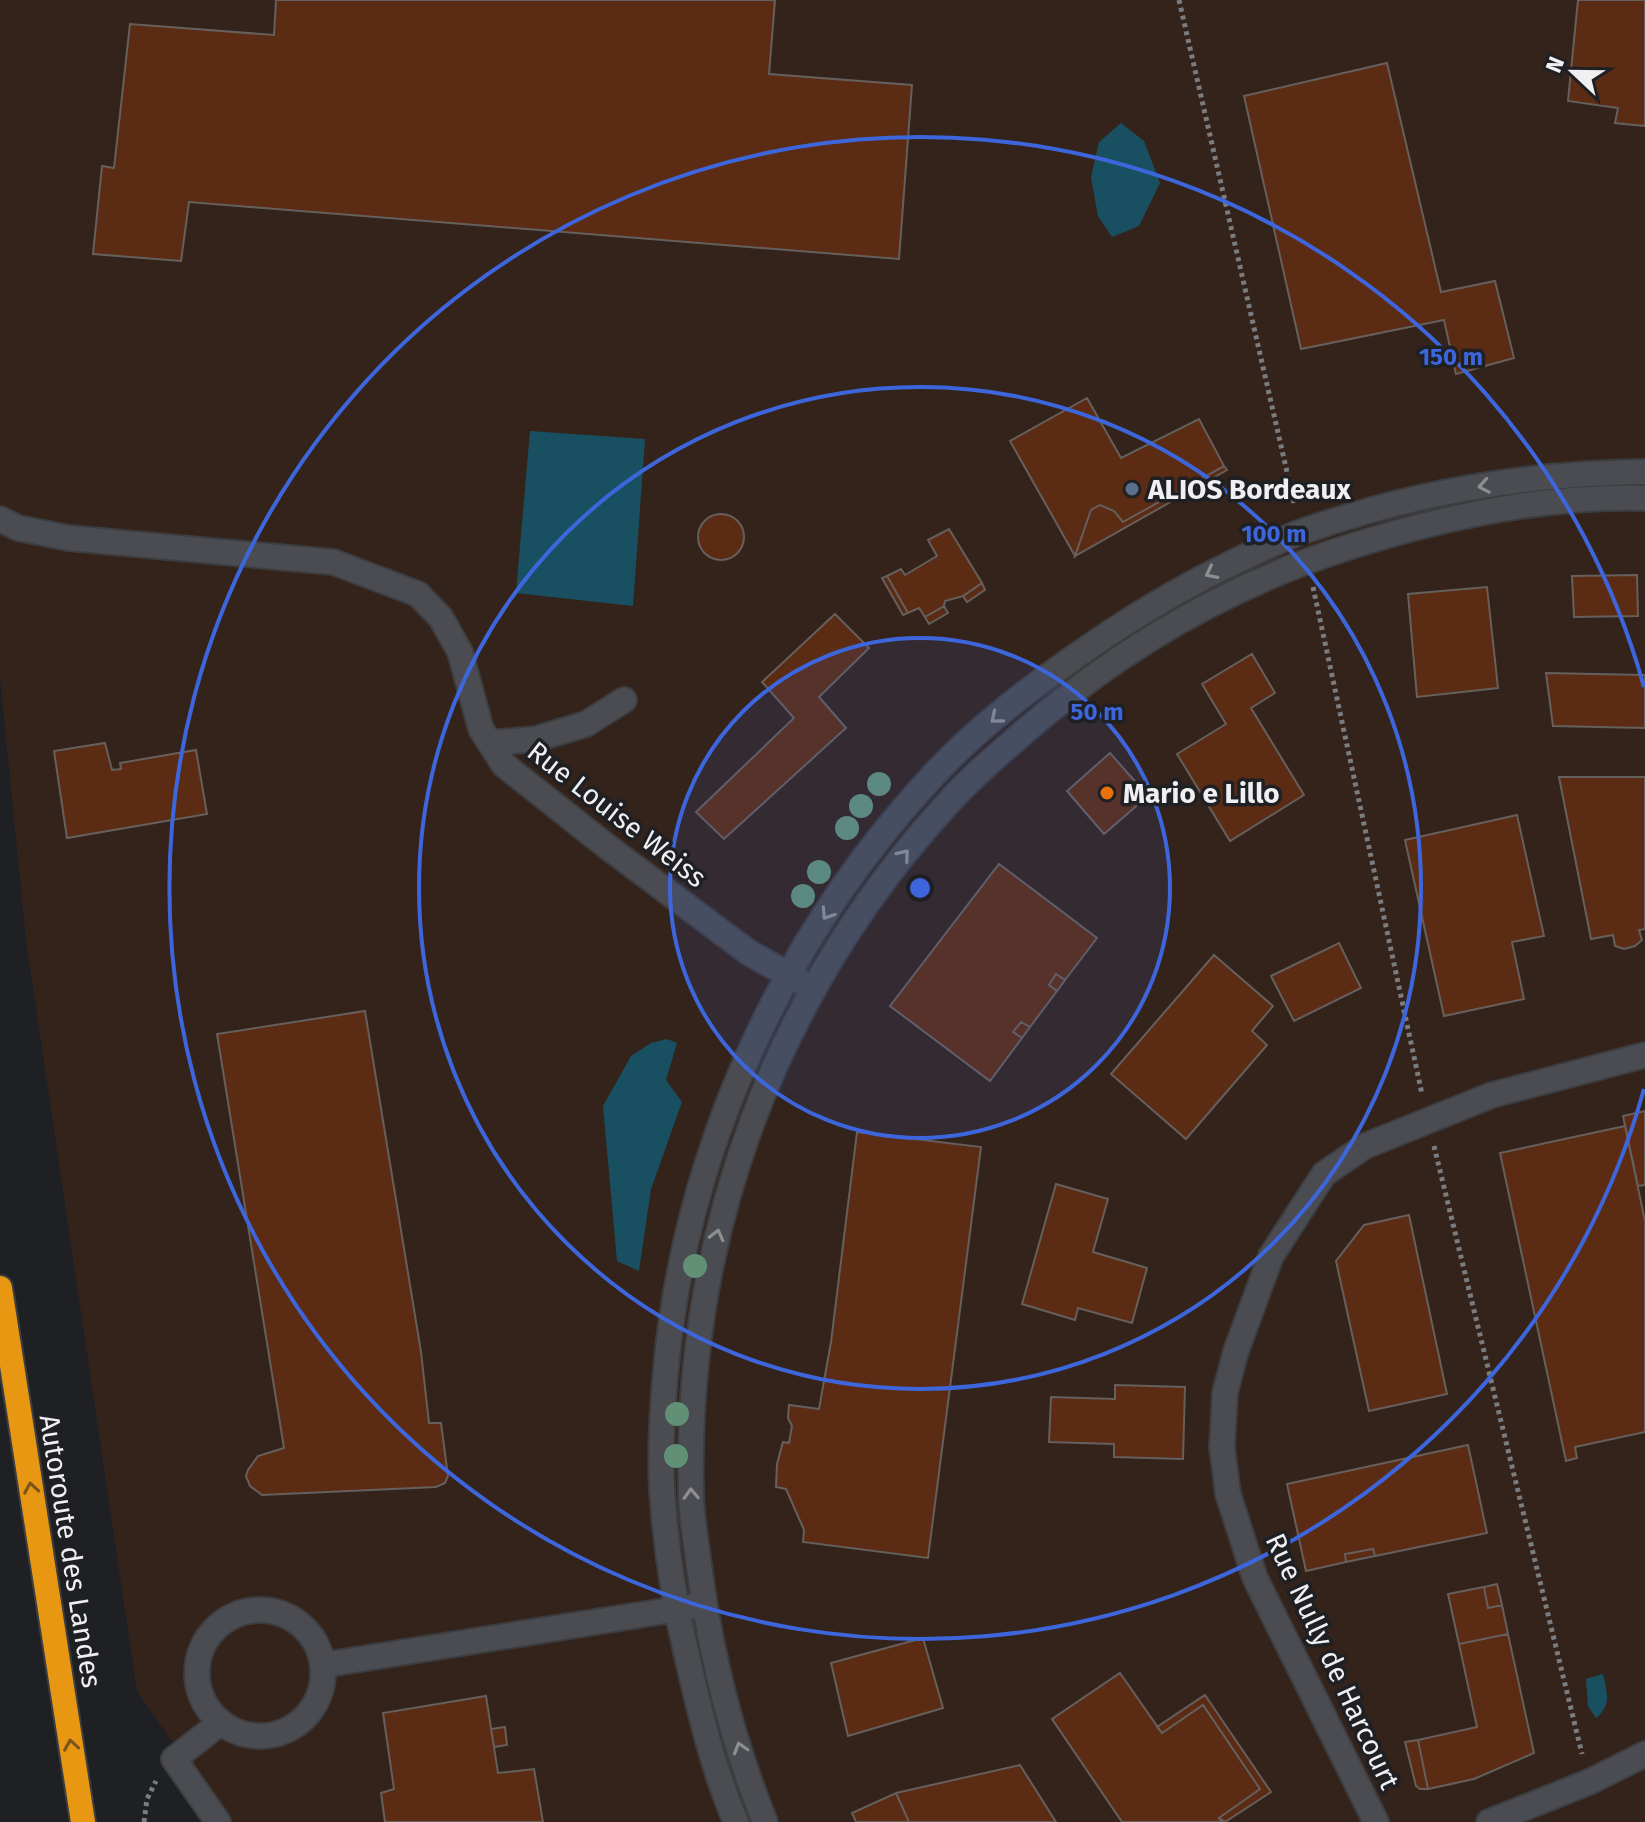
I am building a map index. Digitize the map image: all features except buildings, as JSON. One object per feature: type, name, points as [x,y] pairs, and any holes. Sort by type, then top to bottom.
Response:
[{"type":"highway","name":"Autoroute des Landes","points":[[0,1288],[83,1822]]},
{"type":"street","points":[[736,1822],[702,1724],[676,1609],[662,1499],[662,1406],[670,1326],[685,1239],[740,1071],[787,974],[856,868],[930,779],[993,720],[1055,671],[1154,604],[1212,572],[1301,532],[1396,504],[1516,480],[1599,472],[1645,472]]},
{"type":"street","points":[[1541,478],[1543,504]]},
{"type":"street","points":[[765,1822],[727,1707],[704,1605],[690,1496],[692,1410],[714,1243],[738,1156],[765,1083],[811,988],[876,889],[949,801],[993,758],[1073,691],[1164,628],[1251,582],[1397,531],[1543,504],[1609,497],[1645,498]]},
{"type":"street","name":"Rue Louise Weiss","points":[[0,519],[18,528],[68,538],[333,562],[418,594],[441,618],[460,652],[481,729],[504,765],[748,952],[811,988]]},
{"type":"street","points":[[490,743],[536,739],[586,724],[624,700]]},
{"type":"street","name":"Rue Nully de Harcourt","points":[[1376,1822],[1255,1578],[1228,1494],[1222,1447],[1225,1393],[1236,1351],[1271,1256],[1324,1174],[1365,1146],[1492,1095],[1645,1055]]},
{"type":"street","points":[[323,1665],[704,1605]]},
{"type":"street","points":[[258,1610],[288,1616],[305,1628],[317,1645],[323,1665],[322,1686],[314,1707],[300,1723],[281,1733],[260,1737],[239,1734],[220,1723],[206,1708],[198,1689],[196,1668],[201,1648],[212,1631],[228,1618],[258,1610]]},
{"type":"street","points":[[218,1822],[174,1759],[220,1723]]},
{"type":"street","points":[[1489,1822],[1589,1782],[1645,1754]]},
{"type":"path","points":[[1179,0],[1301,532]]},
{"type":"path","points":[[1307,560],[1427,1121],[1589,1782]]},
{"type":"path","points":[[144,1822],[147,1799],[161,1770],[174,1759]]},
{"type":"shaded area","points":[[0,0],[1645,0],[1645,1822],[228,1822],[137,1691],[26,940],[0,677]]},
{"type":"water","points":[[1121,123],[1144,141],[1160,183],[1139,226],[1112,237],[1098,216],[1091,177],[1099,142]]},
{"type":"water","points":[[530,431],[645,439],[633,606],[516,593]]},
{"type":"water","points":[[667,1039],[677,1043],[666,1080],[682,1102],[651,1189],[639,1271],[617,1261],[603,1106],[631,1056],[651,1043]]},
{"type":"water","points":[[1603,1674],[1606,1704],[1596,1718],[1588,1706],[1586,1679]]},
{"type":"place","name":"ALIOS Bordeaux","points":[[1132,489]]},
{"type":"place","name":"Mario e Lillo","points":[[1107,793]]}]
